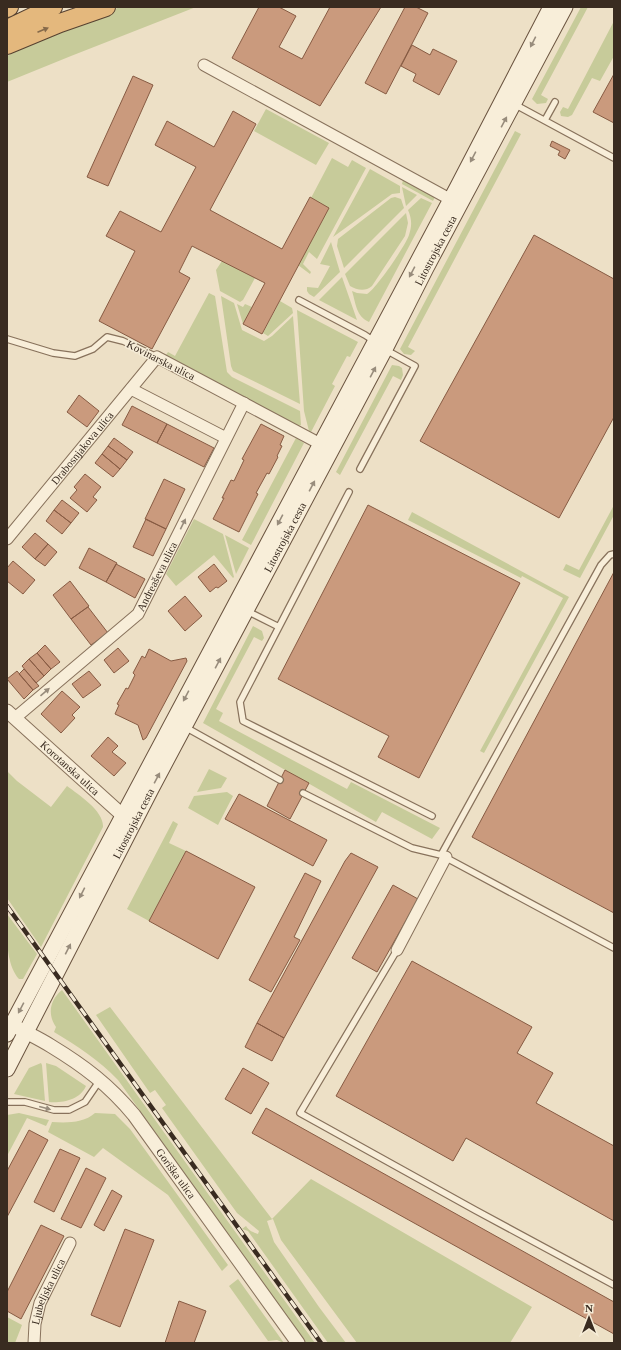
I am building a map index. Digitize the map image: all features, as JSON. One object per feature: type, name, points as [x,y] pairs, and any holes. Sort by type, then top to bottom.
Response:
[{"type":"highway","points":[[7,29],[53,7]]},
{"type":"highway","points":[[7,46],[60,23],[106,7]]},
{"type":"main road","name":"Litostrojska cesta","points":[[7,1069],[26,1033],[128,820],[380,346],[426,268],[455,202],[552,14],[565,7]]},
{"type":"main road","name":"Litostrojska cesta","points":[[9,1026],[113,849]]},
{"type":"street","points":[[204,65],[455,202]]},
{"type":"street","name":"Drabosnjakova ulica","points":[[7,539],[157,357]]},
{"type":"street","name":"Kovinarska ulica","points":[[157,357],[326,447]]},
{"type":"street","points":[[131,389],[226,438],[244,403]]},
{"type":"street","name":"Andreaševa ulica","points":[[11,714],[138,614],[226,438]]},
{"type":"street","name":"Korotanska ulica","points":[[11,714],[128,820]]},
{"type":"street","points":[[397,950],[443,856]]},
{"type":"street","name":"Goriška ulica","points":[[9,1026],[50,1045],[87,1069],[121,1099],[298,1343]]},
{"type":"street","name":"Ljubeljska ulica","points":[[34,1343],[35,1324],[40,1303],[70,1243]]},
{"type":"lane","points":[[508,101],[614,158]]},
{"type":"lane","points":[[545,120],[555,102]]},
{"type":"lane","points":[[299,300],[365,335],[380,346],[415,366],[360,469]]},
{"type":"lane","name":"Kovinarska ulica","points":[[7,339],[53,353],[75,356],[93,349],[107,338],[122,341],[157,357]]},
{"type":"lane","points":[[349,492],[240,702],[243,721],[432,816]]},
{"type":"lane","points":[[443,856],[601,565],[610,555],[614,554]]},
{"type":"lane","points":[[241,608],[279,627]]},
{"type":"lane","points":[[179,724],[280,780]]},
{"type":"lane","points":[[304,793],[407,845],[443,856],[614,948]]},
{"type":"lane","points":[[397,950],[300,1113],[614,1285]]},
{"type":"lane","points":[[7,1102],[25,1102],[54,1110],[69,1110],[85,1102],[101,1080]]},
{"type":"green space","points":[[120,7],[196,7],[7,82],[7,56],[35,41]]},
{"type":"green space","points":[[581,7],[588,7],[541,95],[548,99],[546,103],[537,104],[532,99]]},
{"type":"green space","points":[[614,21],[614,56],[600,81],[592,78],[572,115],[568,117],[561,116],[560,112],[563,107],[568,109]]},
{"type":"green space","points":[[266,109],[329,143],[316,165],[254,131]]},
{"type":"green space","points":[[515,131],[521,134],[408,347],[415,351],[411,355],[404,354],[400,349]]},
{"type":"green space","points":[[332,158],[348,167],[352,160],[366,168],[317,259],[309,252],[303,264],[311,272],[310,274],[298,265],[329,208],[311,198]]},
{"type":"green space","points":[[370,169],[400,186],[400,193],[392,194],[333,237]]},
{"type":"green space","points":[[403,180],[435,197],[433,201],[402,184]]},
{"type":"green space","points":[[402,187],[417,195],[406,206]]},
{"type":"green space","points":[[395,197],[401,199],[404,208],[344,268],[337,246],[338,239],[391,198]]},
{"type":"green space","points":[[421,198],[432,203],[369,322],[359,313],[352,291],[367,294],[383,276],[409,235],[411,222],[408,210]]},
{"type":"green space","points":[[406,213],[408,223],[405,236],[372,286],[361,290],[350,286],[345,274]]},
{"type":"green space","points":[[331,242],[340,272],[314,297],[309,294],[307,287],[318,288],[330,266],[320,264]]},
{"type":"green space","points":[[222,261],[255,278],[243,300],[240,302],[220,291],[216,270]]},
{"type":"green space","points":[[342,277],[357,320],[319,300]]},
{"type":"green space","points":[[209,293],[215,296],[227,372],[232,377],[300,411],[301,425],[299,426],[166,355],[168,352],[175,356]]},
{"type":"green space","points":[[221,296],[234,303],[242,330],[264,341],[272,336],[293,316],[300,404],[233,371]]},
{"type":"green space","points":[[280,301],[292,308],[293,313],[268,336],[263,333]]},
{"type":"green space","points":[[237,304],[243,307],[245,304],[252,307],[243,324]]},
{"type":"green space","points":[[297,310],[358,342],[350,357],[347,356],[332,384],[335,386],[311,432],[309,431],[304,411]]},
{"type":"green space","points":[[392,365],[402,368],[403,375],[401,380],[393,376],[340,475],[336,472]]},
{"type":"green space","points":[[296,438],[304,443],[251,545],[242,540]]},
{"type":"green space","points":[[614,505],[614,515],[580,578],[563,570],[566,564],[579,570]]},
{"type":"green space","points":[[412,512],[569,597],[484,753],[480,751],[563,598],[522,576],[521,578],[408,520]]},
{"type":"green space","points":[[194,519],[223,534],[233,578],[214,555],[176,586],[166,574]]},
{"type":"green space","points":[[225,535],[249,548],[236,574]]},
{"type":"green space","points":[[253,626],[262,631],[264,638],[262,641],[254,637],[216,709],[223,713],[219,721],[347,789],[351,782],[440,828],[432,839],[382,812],[376,822],[203,723]]},
{"type":"green space","points":[[209,769],[227,778],[221,788],[197,792]]},
{"type":"green space","points":[[7,771],[17,781],[51,807],[67,786],[95,809],[102,821],[103,827],[41,947],[7,898]]},
{"type":"green space","points":[[227,792],[233,796],[218,825],[188,808],[194,796]]},
{"type":"green space","points":[[173,821],[178,824],[169,843],[186,851],[149,921],[127,909]]},
{"type":"green space","points":[[7,914],[37,954],[23,979],[19,979],[14,972],[9,957]]},
{"type":"green space","points":[[62,990],[315,1343],[306,1343],[118,1080],[79,1048],[54,1032],[56,1027],[51,1017],[51,1007],[55,998]]},
{"type":"green space","points":[[110,1007],[272,1219],[311,1179],[532,1307],[510,1343],[357,1343],[281,1240],[273,1219],[267,1221],[274,1242],[346,1343],[328,1343],[248,1231],[242,1229],[246,1226],[258,1234],[259,1231],[237,1213],[162,1108],[166,1105],[155,1090],[150,1093],[96,1015]]},
{"type":"green space","points":[[41,1063],[45,1101],[14,1094],[29,1068]]},
{"type":"green space","points":[[46,1063],[56,1066],[86,1086],[80,1095],[70,1100],[49,1102]]},
{"type":"green space","points":[[19,1113],[49,1120],[46,1126],[27,1118],[7,1156],[7,1115]]},
{"type":"green space","points":[[95,1113],[115,1114],[130,1129],[228,1265],[222,1271],[168,1195],[103,1148],[94,1157],[48,1132],[52,1122],[81,1121]]},
{"type":"green space","points":[[238,1279],[284,1343],[277,1340],[268,1341],[229,1286]]},
{"type":"green space","points":[[7,1317],[22,1325],[15,1343],[7,1343]]},
{"type":"building","points":[[259,7],[279,7],[296,16],[279,47],[302,59],[330,7],[381,7],[320,106],[232,58]]},
{"type":"building","points":[[405,7],[416,7],[428,13],[386,94],[365,83]]},
{"type":"building","points":[[412,45],[430,55],[433,49],[457,61],[439,95],[413,81],[416,74],[401,66]]},
{"type":"building","points":[[614,74],[614,123],[593,112]]},
{"type":"building","points":[[133,76],[153,85],[108,186],[87,177]]},
{"type":"building","points":[[233,111],[256,124],[210,210],[282,249],[310,197],[329,208],[262,334],[243,324],[265,283],[192,246],[179,272],[190,278],[152,349],[99,321],[135,251],[106,236],[120,211],[161,232],[196,167],[155,145],[167,121],[214,147]]},
{"type":"building","points":[[552,141],[570,150],[565,159],[558,155],[560,151],[550,146]]},
{"type":"building","points":[[534,235],[614,279],[614,417],[559,518],[420,441]]},
{"type":"building","points":[[79,395],[99,411],[87,427],[67,412]]},
{"type":"building","points":[[132,406],[167,424],[157,443],[122,425]]},
{"type":"building","points":[[167,424],[214,448],[204,467],[157,443]]},
{"type":"building","points":[[261,424],[284,436],[280,445],[282,446],[269,474],[267,473],[256,493],[258,494],[239,532],[213,519],[231,480],[234,481],[244,460],[242,459]]},
{"type":"building","points":[[114,438],[133,452],[127,460],[108,446]]},
{"type":"building","points":[[108,446],[127,460],[120,469],[102,454]]},
{"type":"building","points":[[102,454],[120,469],[113,477],[95,463]]},
{"type":"building","points":[[85,474],[101,487],[93,497],[97,500],[87,512],[70,498],[77,490],[74,487]]},
{"type":"building","points":[[164,479],[185,489],[166,529],[145,519]]},
{"type":"building","points":[[62,500],[79,513],[71,523],[54,510]]},
{"type":"building","points":[[368,505],[520,583],[419,778],[378,757],[389,736],[278,679]]},
{"type":"building","points":[[54,510],[71,523],[62,534],[46,521]]},
{"type":"building","points":[[146,519],[166,529],[153,556],[133,547]]},
{"type":"building","points":[[35,533],[48,544],[35,559],[22,547]]},
{"type":"building","points":[[48,544],[57,552],[45,566],[35,559]]},
{"type":"building","points":[[89,548],[117,563],[106,582],[79,568]]},
{"type":"building","points":[[13,561],[35,580],[23,594],[7,581],[7,568]]},
{"type":"building","points":[[116,564],[145,579],[135,598],[106,582]]},
{"type":"building","points":[[214,564],[227,581],[210,592],[198,577]]},
{"type":"building","points":[[614,572],[614,913],[472,837]]},
{"type":"building","points":[[70,581],[89,606],[71,619],[53,595]]},
{"type":"building","points":[[185,596],[202,616],[185,631],[168,611]]},
{"type":"building","points":[[88,607],[108,633],[91,645],[71,619]]},
{"type":"building","points":[[45,645],[60,662],[51,669],[37,653]]},
{"type":"building","points":[[118,648],[129,661],[114,673],[104,660]]},
{"type":"building","points":[[149,649],[171,661],[186,658],[187,661],[146,738],[143,740],[138,725],[115,714],[119,705],[117,704],[126,688],[128,689],[135,675],[133,673],[142,656],[145,658]]},
{"type":"building","points":[[37,653],[51,669],[44,676],[29,659]]},
{"type":"building","points":[[29,659],[44,676],[36,683],[22,666]]},
{"type":"building","points":[[24,669],[39,686],[33,690],[19,674]]},
{"type":"building","points":[[17,671],[33,690],[24,699],[7,679]]},
{"type":"building","points":[[89,671],[101,685],[83,698],[72,684]]},
{"type":"building","points":[[62,691],[80,707],[72,715],[75,718],[61,733],[41,714]]},
{"type":"building","points":[[108,737],[118,746],[112,752],[126,763],[114,776],[91,756]]},
{"type":"building","points":[[285,770],[309,783],[290,819],[267,806]]},
{"type":"building","points":[[239,794],[327,840],[313,866],[225,819]]},
{"type":"building","points":[[186,851],[255,887],[218,959],[149,921]]},
{"type":"building","points":[[351,853],[378,867],[284,1038],[257,1023],[345,861]]},
{"type":"building","points":[[305,873],[321,881],[294,937],[300,940],[271,992],[249,980]]},
{"type":"building","points":[[393,885],[418,899],[377,972],[352,958]]},
{"type":"building","points":[[412,961],[532,1027],[517,1053],[553,1073],[536,1103],[614,1146],[614,1221],[466,1138],[453,1161],[336,1096]]},
{"type":"building","points":[[257,1023],[284,1038],[272,1061],[245,1047]]},
{"type":"building","points":[[243,1068],[269,1083],[251,1114],[225,1099]]},
{"type":"building","points":[[266,1108],[614,1302],[614,1334],[252,1133]]},
{"type":"building","points":[[29,1130],[48,1140],[7,1217],[7,1171]]},
{"type":"building","points":[[60,1149],[80,1158],[54,1212],[34,1202]]},
{"type":"building","points":[[86,1168],[106,1178],[81,1228],[61,1219]]},
{"type":"building","points":[[112,1190],[122,1196],[104,1231],[94,1225]]},
{"type":"building","points":[[41,1225],[64,1236],[21,1319],[7,1311],[7,1292]]},
{"type":"building","points":[[125,1229],[154,1240],[120,1327],[91,1315]]},
{"type":"building","points":[[179,1301],[206,1311],[194,1343],[165,1343]]},
{"type":"railway","points":[[7,906],[321,1343]]}]
